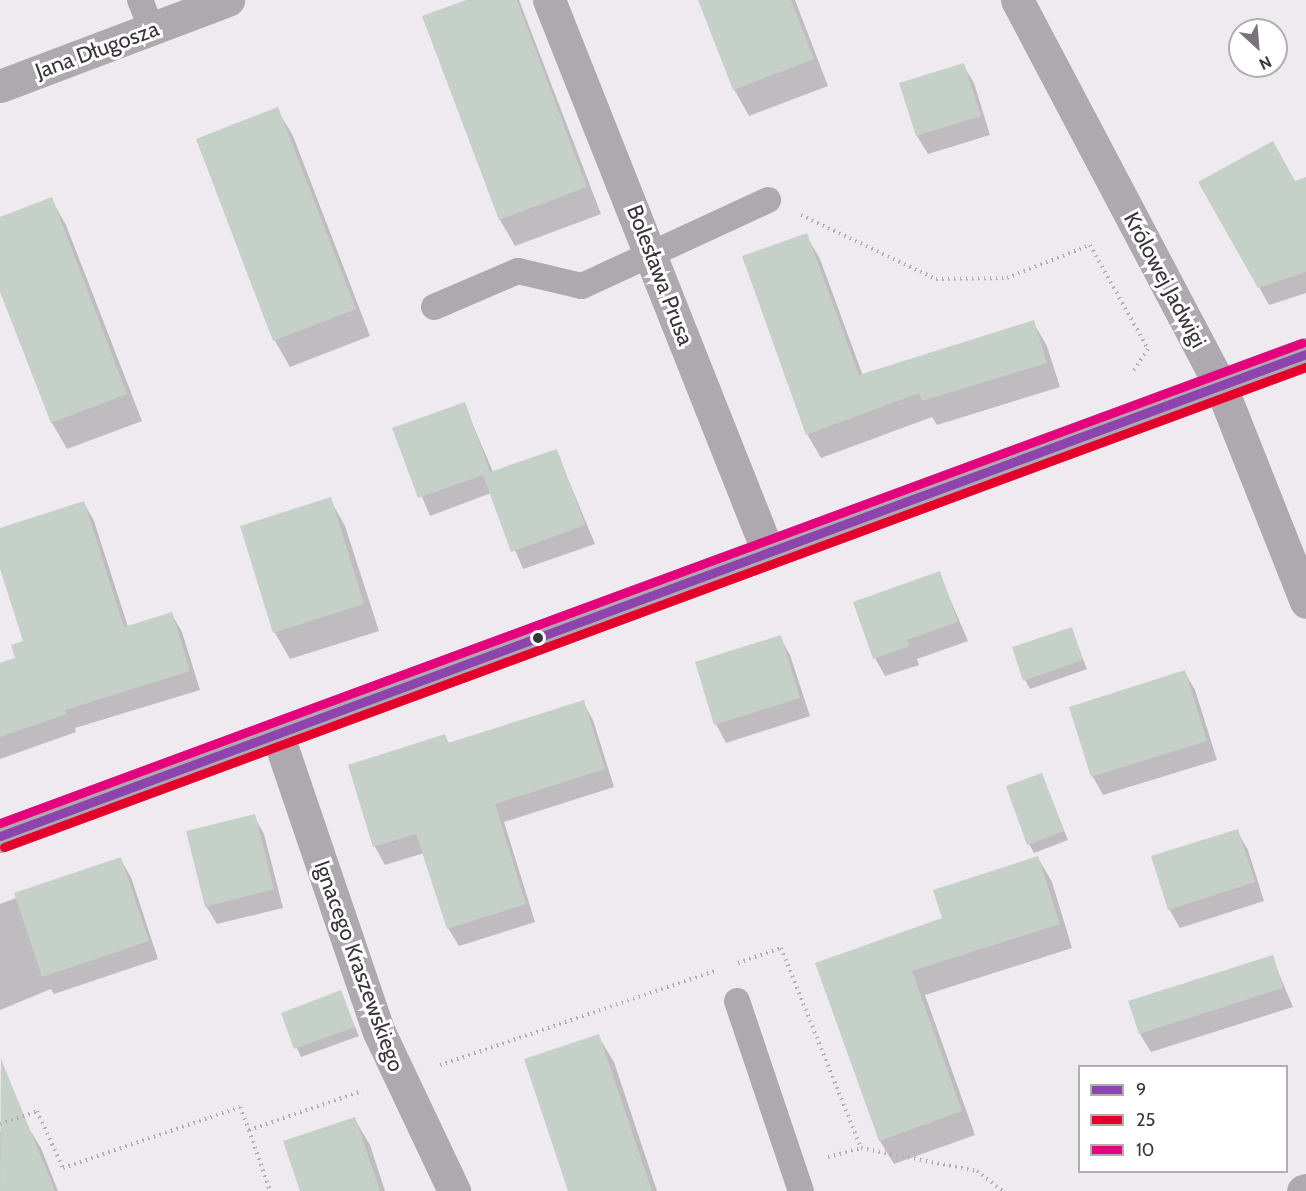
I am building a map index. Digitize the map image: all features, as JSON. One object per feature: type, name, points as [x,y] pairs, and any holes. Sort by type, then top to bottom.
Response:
[{"type":"street","name":"Jana Długosza","points":[[0,86],[146,15],[228,0]]},
{"type":"street","name":"Bolesława Prusa","points":[[549,0],[768,552]]},
{"type":"street","name":"Królowej Jadwigi","points":[[1017,0],[1221,387],[1306,602]]},
{"type":"street","points":[[0,836],[278,736],[1306,354]]},
{"type":"street","name":"Ignacego Kraszewskiego","points":[[278,736],[379,1032],[454,1191]]},
{"type":"lane","points":[[434,307],[518,271],[582,285],[768,200]]},
{"type":"lane","points":[[737,1001],[801,1191]]},
{"type":"path","points":[[768,200],[936,279],[1007,278],[1090,245],[1148,349],[1127,382]]},
{"type":"path","points":[[249,1130],[782,948],[861,1148]]},
{"type":"path","points":[[0,1124],[37,1111],[63,1168],[240,1107],[270,1191]]},
{"type":"path","points":[[793,1167],[861,1148],[977,1171],[1003,1191]]},
{"type":"building","points":[[466,0],[517,0],[587,187],[499,220],[422,16]]},
{"type":"building","points":[[698,0],[791,0],[814,59],[733,90]]},
{"type":"building","points":[[964,63],[981,116],[916,136],[899,83]]},
{"type":"building","points":[[278,107],[356,309],[273,341],[196,139]]},
{"type":"building","points":[[1273,141],[1295,181],[1306,177],[1306,272],[1258,288],[1198,182]]},
{"type":"building","points":[[52,197],[127,394],[51,423],[0,292],[0,217]]},
{"type":"building","points":[[807,233],[859,375],[1034,320],[1047,363],[922,401],[919,393],[806,435],[742,256]]},
{"type":"building","points":[[465,402],[490,472],[557,449],[585,525],[511,552],[483,475],[418,498],[392,428]]},
{"type":"building","points":[[331,497],[364,604],[273,633],[240,526]]},
{"type":"building","points":[[84,501],[124,627],[172,612],[190,671],[65,710],[67,714],[0,737],[0,663],[15,658],[11,645],[23,641],[0,569],[0,528]]},
{"type":"building","points":[[940,571],[958,622],[907,640],[910,646],[873,659],[853,602]]},
{"type":"building","points":[[1072,627],[1083,660],[1023,681],[1012,647]]},
{"type":"building","points":[[781,635],[800,698],[714,725],[695,662]]},
{"type":"building","points":[[1185,670],[1207,741],[1091,777],[1069,707]]},
{"type":"building","points":[[584,700],[605,769],[495,804],[526,904],[447,929],[416,834],[373,847],[348,765],[445,734],[448,743]]},
{"type":"building","points":[[1042,773],[1064,831],[1027,845],[1006,786]]},
{"type":"building","points":[[255,814],[274,889],[205,907],[186,831]]},
{"type":"building","points":[[1238,829],[1255,882],[1168,910],[1151,856]]},
{"type":"building","points":[[1038,856],[1060,924],[912,971],[962,1111],[879,1141],[815,963],[942,918],[933,890]]},
{"type":"building","points":[[121,857],[149,941],[42,977],[14,893]]},
{"type":"building","points":[[1273,955],[1283,988],[1139,1034],[1128,1001]]},
{"type":"building","points":[[341,990],[355,1027],[294,1049],[281,1013]]},
{"type":"building","points":[[599,1034],[652,1191],[568,1191],[524,1059]]},
{"type":"building","points":[[1,1059],[55,1191],[0,1191]]},
{"type":"building","points":[[355,1117],[380,1191],[300,1191],[283,1141]]},
{"type":"transit line","name":"10","points":[[0,823],[1302,343]]},
{"type":"transit line","name":"9","points":[[0,836],[1306,354]]},
{"type":"transit line","name":"25","points":[[4,847],[1306,367]]}]
